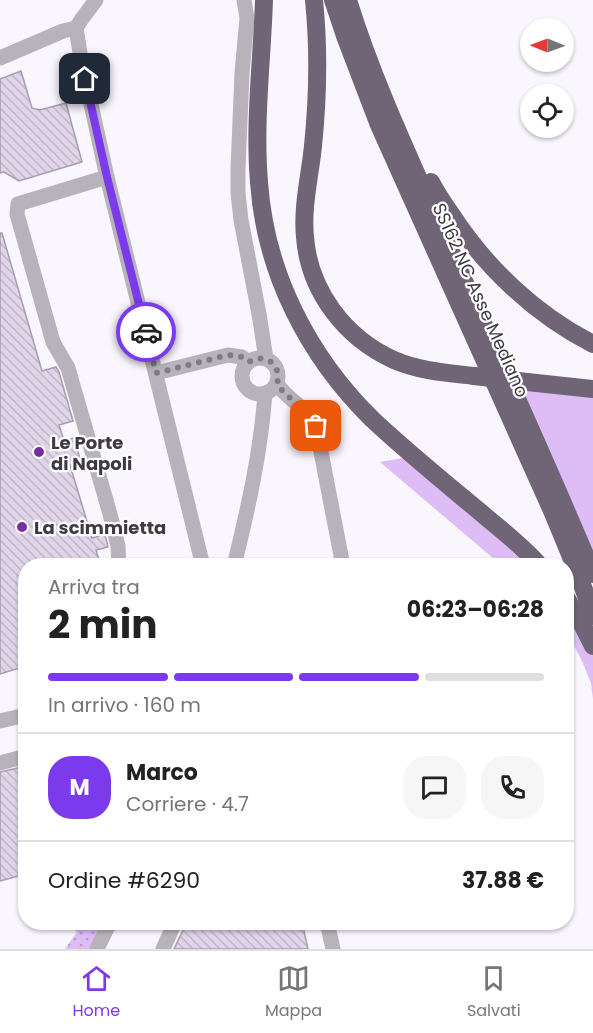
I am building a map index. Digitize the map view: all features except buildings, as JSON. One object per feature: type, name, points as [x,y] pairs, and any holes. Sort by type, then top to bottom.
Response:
[{"type":"highway","points":[[264,0],[257,147],[260,191],[266,233],[297,319],[325,365],[372,418],[418,460],[512,538],[532,558]]},
{"type":"highway","points":[[314,0],[318,47],[317,101],[304,221],[311,270],[329,306],[342,323],[374,350],[417,368],[593,389]]},
{"type":"highway","name":"SS162 NC Asse Mediano","points":[[333,0],[379,125],[553,513],[571,558]]},
{"type":"highway","name":"SS162 NC Asse Mediano","points":[[348,0],[398,132],[593,574]]},
{"type":"highway","points":[[358,31],[377,63],[436,191],[458,225],[484,258],[517,291],[554,321],[593,344]]},
{"type":"highway","name":"SS162 NC Asse Mediano","points":[[574,566],[593,616]]},
{"type":"highway","points":[[574,611],[593,646]]},
{"type":"street","points":[[96,0],[76,28],[81,59],[107,177],[201,558]]},
{"type":"street","points":[[244,0],[247,18],[242,73],[238,193],[266,359]]},
{"type":"street","points":[[0,58],[63,31],[76,28]]},
{"type":"street","points":[[107,177],[18,204],[17,214],[53,342],[68,368],[110,514],[119,558]]},
{"type":"street","points":[[156,373],[228,355],[242,357],[249,362]]},
{"type":"street","points":[[236,558],[271,388],[278,378],[278,372],[272,362],[260,358],[249,362],[245,367],[244,384],[257,394],[271,388],[289,397],[308,414],[316,426],[341,558]]},
{"type":"street","points":[[0,721],[18,716]]},
{"type":"street","points":[[0,762],[18,758]]},
{"type":"street","points":[[97,949],[106,930]]},
{"type":"street","points":[[163,949],[172,930]]},
{"type":"street","points":[[329,930],[333,949]]},
{"type":"shaded area","points":[[520,389],[593,396],[593,553],[580,520]]},
{"type":"shaded area","points":[[408,457],[525,558],[493,558],[380,462]]},
{"type":"shaded area","points":[[574,619],[593,655],[593,699],[591,683],[574,646]]},
{"type":"shaded area","points":[[74,930],[102,930],[92,949],[65,949],[77,932]]},
{"type":"way so far","points":[[146,332],[156,373],[228,355],[242,357],[249,362],[260,358],[272,362],[278,372],[277,384],[280,389],[308,414],[316,426]]},
{"type":"place","name":"Le Porte di Napoli","points":[[39,452]]},
{"type":"place","name":"La scimmietta","points":[[22,527]]},
{"type":"route","points":[[85,79],[146,332]]}]
